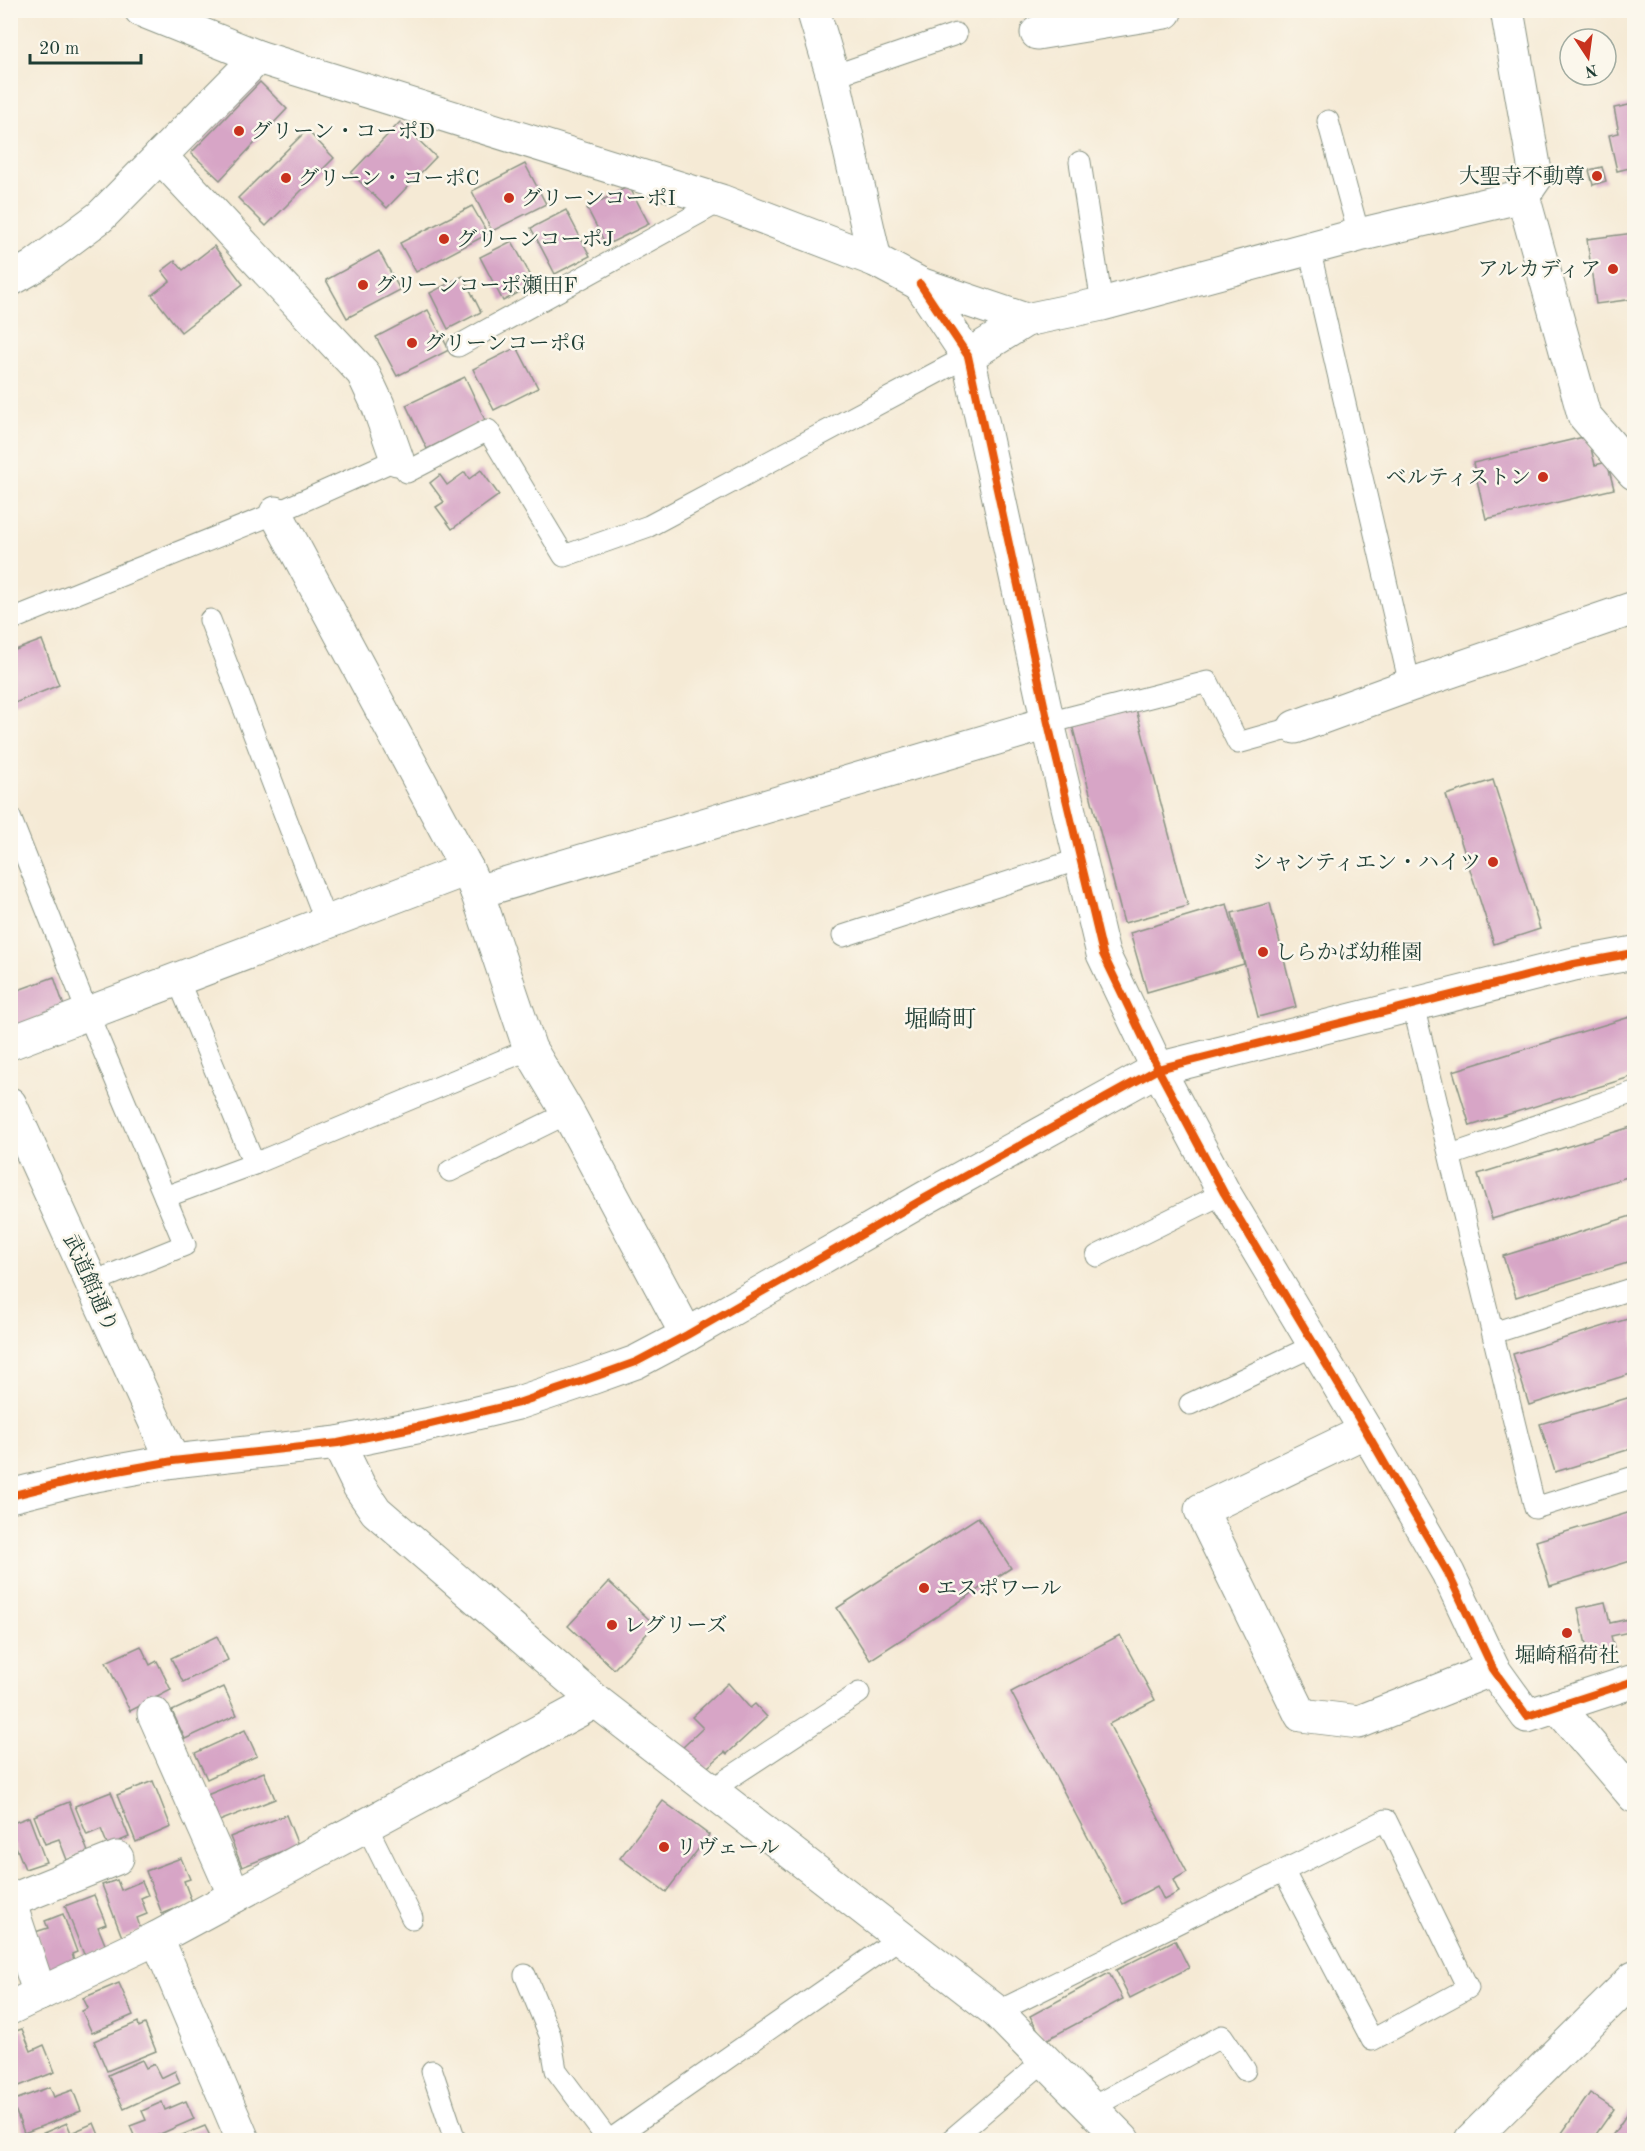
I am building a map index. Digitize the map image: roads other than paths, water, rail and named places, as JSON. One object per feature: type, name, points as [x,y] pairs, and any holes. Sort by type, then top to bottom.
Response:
[{"type":"street","points":[[141,10],[258,57],[721,201],[875,260],[920,284],[1026,320]]},
{"type":"street","points":[[813,10],[833,76],[875,260]]},
{"type":"street","points":[[1037,33],[1165,12],[1165,10]]},
{"type":"street","points":[[968,356],[1026,320],[1102,304],[1359,235],[1523,196],[1536,177],[1507,10]]},
{"type":"street","points":[[10,280],[33,267],[100,217],[258,57]]},
{"type":"street","points":[[160,156],[363,373],[378,405],[397,459]]},
{"type":"street","points":[[1523,196],[1584,415],[1635,473]]},
{"type":"street","points":[[920,284],[968,356],[1048,723],[1103,954],[1158,1069],[1224,1193],[1448,1573],[1493,1669],[1527,1716],[1635,1681]]},
{"type":"street","points":[[276,513],[472,880],[530,1049],[568,1113],[687,1335]]},
{"type":"street","points":[[1295,727],[1635,608]]},
{"type":"street","points":[[10,1043],[326,922],[1048,723]]},
{"type":"street","points":[[10,1496],[90,1476],[172,1461],[338,1443],[518,1403],[636,1362],[1158,1069],[1574,964],[1635,953]]},
{"type":"street","name":"武道館通り","points":[[10,1104],[172,1461]]},
{"type":"street","points":[[1366,1431],[1202,1510],[1301,1715],[1359,1722],[1493,1669]]},
{"type":"street","points":[[338,1443],[359,1486],[376,1511],[596,1701],[997,2012],[1123,2140]]},
{"type":"street","points":[[10,2008],[157,1938],[596,1701]]},
{"type":"street","points":[[1557,1706],[1635,1796]]},
{"type":"street","points":[[154,1714],[235,1896]]},
{"type":"street","points":[[40,1994],[10,1903],[117,1858]]},
{"type":"street","points":[[157,1938],[243,2140]]},
{"type":"street","points":[[1471,2140],[1635,1978]]},
{"type":"lane","points":[[833,76],[956,33]]},
{"type":"lane","points":[[1328,121],[1359,235]]},
{"type":"lane","points":[[1080,162],[1102,304]]},
{"type":"lane","points":[[458,346],[721,201]]},
{"type":"lane","points":[[1309,248],[1410,685]]},
{"type":"lane","points":[[10,620],[276,513],[397,459],[407,472],[488,430],[564,556],[649,526],[968,356]]},
{"type":"lane","points":[[210,620],[326,922]]},
{"type":"lane","points":[[1048,723],[1208,682],[1238,743],[1295,727]]},
{"type":"lane","points":[[10,817],[88,1014],[185,1245],[91,1283]]},
{"type":"lane","points":[[843,936],[1080,859]]},
{"type":"lane","points":[[178,980],[254,1164]]},
{"type":"lane","points":[[1413,1005],[1535,1508],[1635,1477]]},
{"type":"lane","points":[[165,1197],[254,1164],[530,1049]]},
{"type":"lane","points":[[1451,1155],[1635,1092]]},
{"type":"lane","points":[[450,1171],[568,1113]]},
{"type":"lane","points":[[1097,1256],[1224,1193]]},
{"type":"lane","points":[[1493,1333],[1635,1288]]},
{"type":"lane","points":[[1190,1404],[1314,1345]]},
{"type":"lane","points":[[711,1790],[859,1693]]},
{"type":"lane","points":[[997,2012],[1386,1820],[1468,1988],[1372,2040],[1284,1872]]},
{"type":"lane","points":[[366,1825],[412,1918]]},
{"type":"lane","points":[[525,1976],[550,2035],[556,2070],[609,2140],[901,1937]]},
{"type":"lane","points":[[1091,2108],[1222,2036],[1245,2070]]},
{"type":"lane","points":[[951,2140],[1044,2061]]},
{"type":"lane","points":[[432,2071],[455,2140]]},
{"type":"place","name":"グリーン・コーポD","points":[[239,131]]},
{"type":"place","name":"大聖寺不動尊","points":[[1597,176]]},
{"type":"place","name":"グリーン・コーポC","points":[[286,178]]},
{"type":"place","name":"グリーンコーポI","points":[[509,198]]},
{"type":"place","name":"グリーンコーポJ","points":[[444,239]]},
{"type":"place","name":"アルカディア","points":[[1613,269]]},
{"type":"place","name":"グリーンコーポ瀬田F","points":[[363,285]]},
{"type":"place","name":"グリーンコーポG","points":[[412,343]]},
{"type":"place","name":"ベルティストン","points":[[1543,477]]},
{"type":"place","name":"シャンティエン・ハイツ","points":[[1493,862]]},
{"type":"place","name":"しらかば幼稚園","points":[[1263,952]]},
{"type":"place","name":"エスポワール","points":[[924,1588]]},
{"type":"place","name":"レグリーズ","points":[[612,1625]]},
{"type":"place","name":"堀崎稲荷社","points":[[1567,1633]]},
{"type":"place","name":"リヴェール","points":[[664,1847]]},
{"type":"district","name":"堀崎町","points":[[940,1019]]}]
